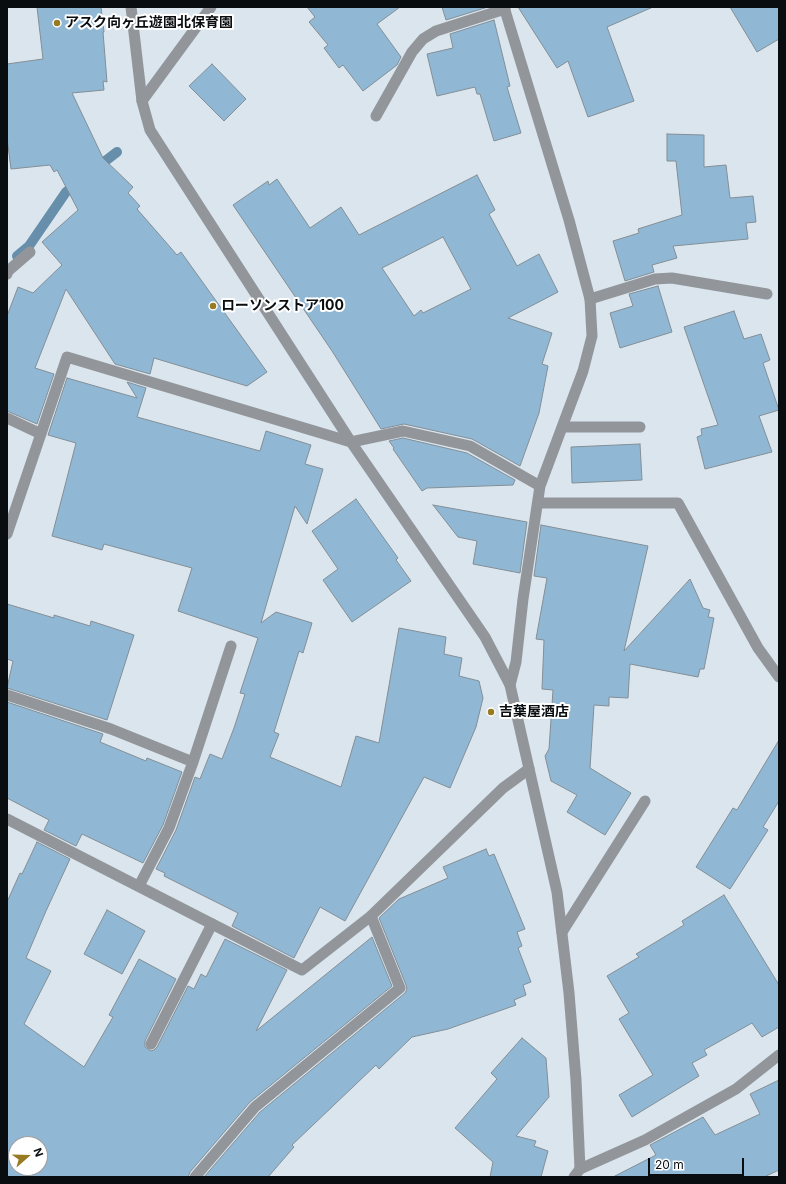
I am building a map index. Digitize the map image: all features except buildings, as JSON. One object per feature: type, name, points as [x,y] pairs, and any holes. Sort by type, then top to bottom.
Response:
[{"type":"street","points":[[131,7],[142,101],[151,132],[351,442],[485,637],[510,684],[556,892],[562,932],[569,993],[576,1080],[577,1173],[645,1140],[736,1089],[779,1055]]},
{"type":"street","points":[[142,101],[211,7]]},
{"type":"street","points":[[376,116],[412,52],[423,39],[436,30],[504,8],[569,220],[590,299],[592,336],[583,371],[540,486],[522,599],[516,662],[510,684]]},
{"type":"street","points":[[7,274],[8,271],[30,252]]},
{"type":"street","points":[[590,299],[655,279],[672,278],[767,294]]},
{"type":"street","points":[[7,534],[67,357],[351,442],[402,431],[470,446],[540,486]]},
{"type":"street","points":[[7,418],[41,434]]},
{"type":"street","points":[[563,426],[640,427]]},
{"type":"street","points":[[538,503],[678,503],[758,648],[779,677]]},
{"type":"street","points":[[139,886],[168,828],[193,762],[231,646]]},
{"type":"street","points":[[7,695],[111,729],[193,762]]},
{"type":"street","points":[[7,818],[302,970],[371,916],[503,788],[529,769]]},
{"type":"street","points":[[562,932],[645,801]]},
{"type":"street","points":[[195,1177],[255,1107],[400,988],[371,916]]},
{"type":"street","points":[[151,1044],[212,924]]},
{"type":"waterway","points":[[95,169],[117,152]]},
{"type":"waterway","points":[[17,256],[29,246],[66,192],[78,182]]},
{"type":"place","name":"アスク向ヶ丘遊園北保育園","points":[[57,23]]},
{"type":"place","name":"ローソンストア100","points":[[213,306]]},
{"type":"place","name":"吉葉屋酒店","points":[[491,712]]}]
